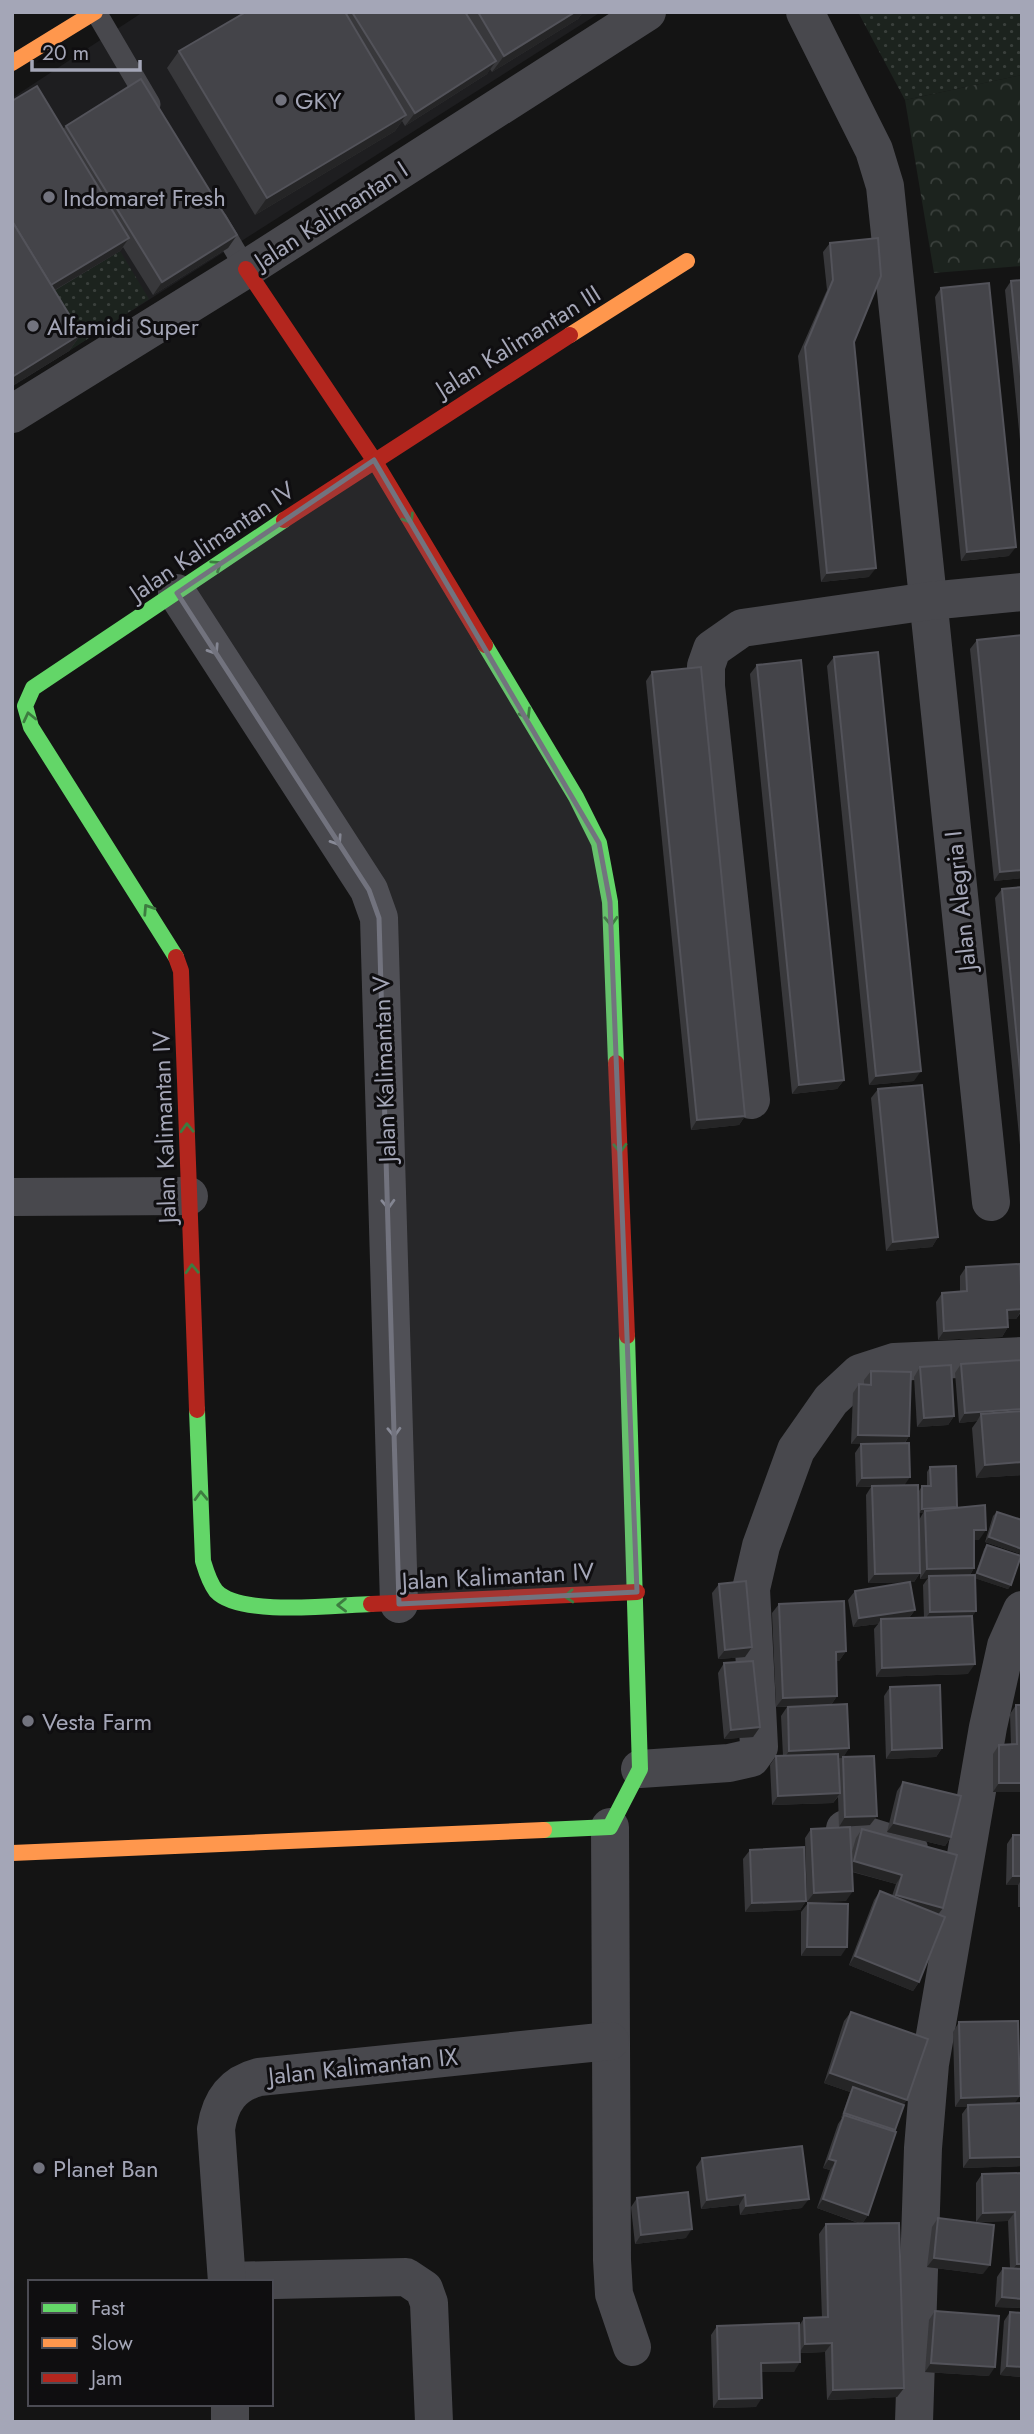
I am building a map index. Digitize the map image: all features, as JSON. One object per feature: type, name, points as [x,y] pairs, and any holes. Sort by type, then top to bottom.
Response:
[{"type":"street","points":[[12,63],[95,12]]},
{"type":"street","name":"Jalan Kalimantan I","points":[[12,414],[246,270],[647,12]]},
{"type":"street","name":"Jalan Alegria I","points":[[805,12],[874,150],[885,186],[991,1202]]},
{"type":"street","name":"Jalan Kalimantan III","points":[[374,460],[687,261]]},
{"type":"street","points":[[246,270],[374,460],[576,797],[599,844],[610,902],[637,1592],[640,1769],[610,1827],[610,2040],[614,2294],[632,2347]]},
{"type":"street","name":"Jalan Kalimantan IV","points":[[374,460],[33,688],[26,706],[31,727],[178,957],[181,971],[203,1561],[209,1580],[218,1594],[248,1606],[399,1604],[637,1592]]},
{"type":"street","points":[[751,1100],[706,686],[706,666],[712,649],[742,628],[929,601],[1022,592]]},
{"type":"street","name":"Jalan Kalimantan V","points":[[177,593],[369,890],[379,918],[399,1604]]},
{"type":"street","points":[[12,1197],[189,1196]]},
{"type":"street","points":[[640,1769],[729,1763],[751,1758],[759,1747],[751,1589],[761,1546],[796,1450],[831,1400],[860,1373],[894,1362],[1022,1356]]},
{"type":"street","points":[[914,2422],[920,2213],[930,2064],[988,1727],[1006,1646],[1022,1609]]},
{"type":"street","points":[[12,1853],[610,1827]]},
{"type":"street","points":[[845,1829],[965,1866]]},
{"type":"street","name":"Jalan Kalimantan IX","points":[[226,2280],[216,2129],[219,2109],[241,2082],[259,2077],[610,2040]]},
{"type":"street","points":[[271,2280],[406,2277],[419,2284],[429,2303],[434,2422]]},
{"type":"lane","points":[[95,12],[158,117]]},
{"type":"lane","points":[[205,199],[246,270]]},
{"type":"highlighted area","points":[[374,460],[599,843],[610,902],[637,1592],[399,1604],[379,918],[369,890],[177,593]]},
{"type":"shaded area","points":[[143,12],[601,12],[12,387],[12,98]]},
{"type":"green space","points":[[858,12],[1022,12],[1022,75],[905,100]]},
{"type":"green space","points":[[1022,75],[1022,266],[934,273],[905,100]]},
{"type":"green space","points":[[120,251],[149,299],[69,351],[38,300]]},
{"type":"building","name":"GKY","points":[[246,12],[345,12],[406,115],[267,198],[179,51]]},
{"type":"building","points":[[352,12],[465,12],[496,61],[415,113]]},
{"type":"building","points":[[478,12],[575,12],[504,56]]},
{"type":"building","points":[[141,79],[237,235],[162,282],[66,126]]},
{"type":"building","name":"Indomaret Fresh","points":[[37,86],[129,238],[51,285],[12,221],[12,101]]},
{"type":"building","points":[[12,221],[81,334],[12,377]]},
{"type":"building","points":[[878,238],[881,276],[854,342],[876,568],[827,573],[805,347],[833,280],[830,243]]},
{"type":"building","points":[[1022,280],[1022,386],[1011,281]]},
{"type":"building","points":[[989,283],[1016,547],[967,552],[941,288]]},
{"type":"building","points":[[1022,635],[1022,870],[1000,872],[977,640]]},
{"type":"building","points":[[878,652],[921,1071],[876,1076],[834,657]]},
{"type":"building","points":[[801,660],[844,1080],[799,1085],[757,665]]},
{"type":"building","points":[[701,667],[745,1116],[697,1120],[652,672]]},
{"type":"building","points":[[1022,887],[1022,1090],[1002,889]]},
{"type":"building","points":[[922,1085],[938,1237],[893,1242],[878,1089]]},
{"type":"building","points":[[1020,1264],[1022,1309],[1007,1310],[1008,1327],[944,1331],[942,1293],[967,1291],[966,1267]]},
{"type":"building","points":[[1022,1360],[1022,1409],[965,1413],[961,1364]]},
{"type":"building","points":[[951,1365],[954,1416],[924,1418],[920,1367]]},
{"type":"building","points":[[871,1371],[911,1372],[909,1436],[858,1435],[859,1384],[871,1385]]},
{"type":"building","points":[[1022,1411],[1022,1462],[985,1465],[981,1414]]},
{"type":"building","points":[[909,1443],[910,1477],[862,1478],[861,1444]]},
{"type":"building","points":[[956,1466],[957,1507],[922,1509],[922,1486],[931,1486],[930,1467]]},
{"type":"building","points":[[918,1485],[920,1573],[875,1574],[872,1486]]},
{"type":"building","points":[[985,1505],[986,1530],[974,1530],[974,1568],[927,1569],[925,1511]]},
{"type":"building","points":[[997,1512],[1022,1520],[1022,1549],[989,1537]]},
{"type":"building","points":[[987,1545],[1021,1556],[1011,1585],[977,1573]]},
{"type":"building","points":[[975,1575],[976,1611],[930,1612],[929,1576]]},
{"type":"building","points":[[746,1581],[752,1647],[725,1650],[719,1584]]},
{"type":"building","points":[[910,1582],[915,1610],[859,1618],[855,1591]]},
{"type":"building","points":[[844,1601],[846,1651],[836,1652],[837,1696],[783,1698],[779,1604]]},
{"type":"building","points":[[972,1616],[975,1664],[882,1668],[881,1619]]},
{"type":"building","points":[[753,1661],[760,1727],[731,1730],[724,1663]]},
{"type":"building","points":[[940,1685],[942,1748],[892,1750],[890,1687]]},
{"type":"building","points":[[847,1704],[849,1748],[789,1751],[788,1707]]},
{"type":"building","points":[[1016,1705],[1022,1705],[1022,1783],[999,1783],[999,1745],[1017,1744]]},
{"type":"building","points":[[838,1754],[840,1793],[778,1796],[776,1756]]},
{"type":"building","points":[[874,1756],[877,1816],[845,1817],[843,1757]]},
{"type":"building","points":[[903,1782],[961,1796],[951,1837],[894,1823]]},
{"type":"building","points":[[850,1827],[853,1891],[814,1893],[811,1829]]},
{"type":"building","points":[[862,1829],[957,1855],[943,1908],[896,1895],[902,1875],[854,1861]]},
{"type":"building","points":[[1013,1835],[1022,1835],[1022,1876],[1013,1876]]},
{"type":"building","points":[[804,1847],[806,1901],[752,1903],[750,1850]]},
{"type":"building","points":[[880,1891],[945,1917],[919,1982],[855,1956]]},
{"type":"building","points":[[808,1903],[848,1904],[847,1947],[807,1947]]},
{"type":"building","points":[[851,2012],[928,2039],[907,2100],[830,2073]]},
{"type":"building","points":[[1018,2021],[1020,2096],[961,2098],[959,2022]]},
{"type":"building","points":[[853,2087],[904,2105],[895,2130],[844,2113]]},
{"type":"building","points":[[1022,2103],[1022,2157],[970,2158],[968,2105]]},
{"type":"building","points":[[844,2115],[896,2132],[868,2215],[823,2199],[836,2161],[829,2159]]},
{"type":"building","points":[[802,2146],[809,2199],[746,2206],[745,2195],[707,2200],[702,2158]]},
{"type":"building","points":[[1022,2173],[1022,2264],[1017,2264],[1015,2212],[983,2213],[982,2174]]},
{"type":"building","points":[[688,2192],[692,2229],[641,2235],[637,2198]]},
{"type":"building","points":[[938,2218],[994,2225],[990,2265],[934,2258]]},
{"type":"building","points":[[899,2223],[904,2388],[833,2390],[832,2343],[805,2344],[804,2318],[828,2317],[826,2224]]},
{"type":"building","points":[[1003,2268],[1022,2269],[1022,2299],[1002,2297]]},
{"type":"building","points":[[935,2311],[999,2316],[995,2367],[931,2363]]},
{"type":"building","points":[[1010,2312],[1022,2313],[1022,2367],[1007,2366]]},
{"type":"building","points":[[799,2323],[800,2362],[761,2363],[762,2398],[719,2399],[717,2326]]},
{"type":"traffic: fast","points":[[176,957],[31,727],[25,706],[33,688],[284,520]]},
{"type":"traffic: fast","points":[[485,645],[576,797],[599,843],[610,902],[616,1063]]},
{"type":"traffic: fast","points":[[544,1830],[610,1827],[640,1769],[627,1336]]},
{"type":"traffic: fast","points":[[197,1410],[203,1561],[216,1591],[228,1599],[266,1607],[371,1604]]},
{"type":"traffic: slow","points":[[12,63],[95,12]]},
{"type":"traffic: slow","points":[[570,335],[687,261]]},
{"type":"traffic: slow","points":[[12,1853],[544,1830]]},
{"type":"traffic: jam","points":[[246,269],[374,460],[485,645]]},
{"type":"traffic: jam","points":[[284,520],[570,335]]},
{"type":"traffic: jam","points":[[176,957],[181,971],[197,1410]]},
{"type":"traffic: jam","points":[[616,1063],[627,1336]]},
{"type":"traffic: jam","points":[[371,1604],[637,1592]]},
{"type":"place","name":"GKY","points":[[281,100]]},
{"type":"place","name":"Indomaret Fresh","points":[[49,197]]},
{"type":"place","name":"Alfamidi Super","points":[[33,326]]},
{"type":"place","name":"Vesta Farm","points":[[28,1721]]},
{"type":"place","name":"Planet Ban","points":[[39,2168]]}]
